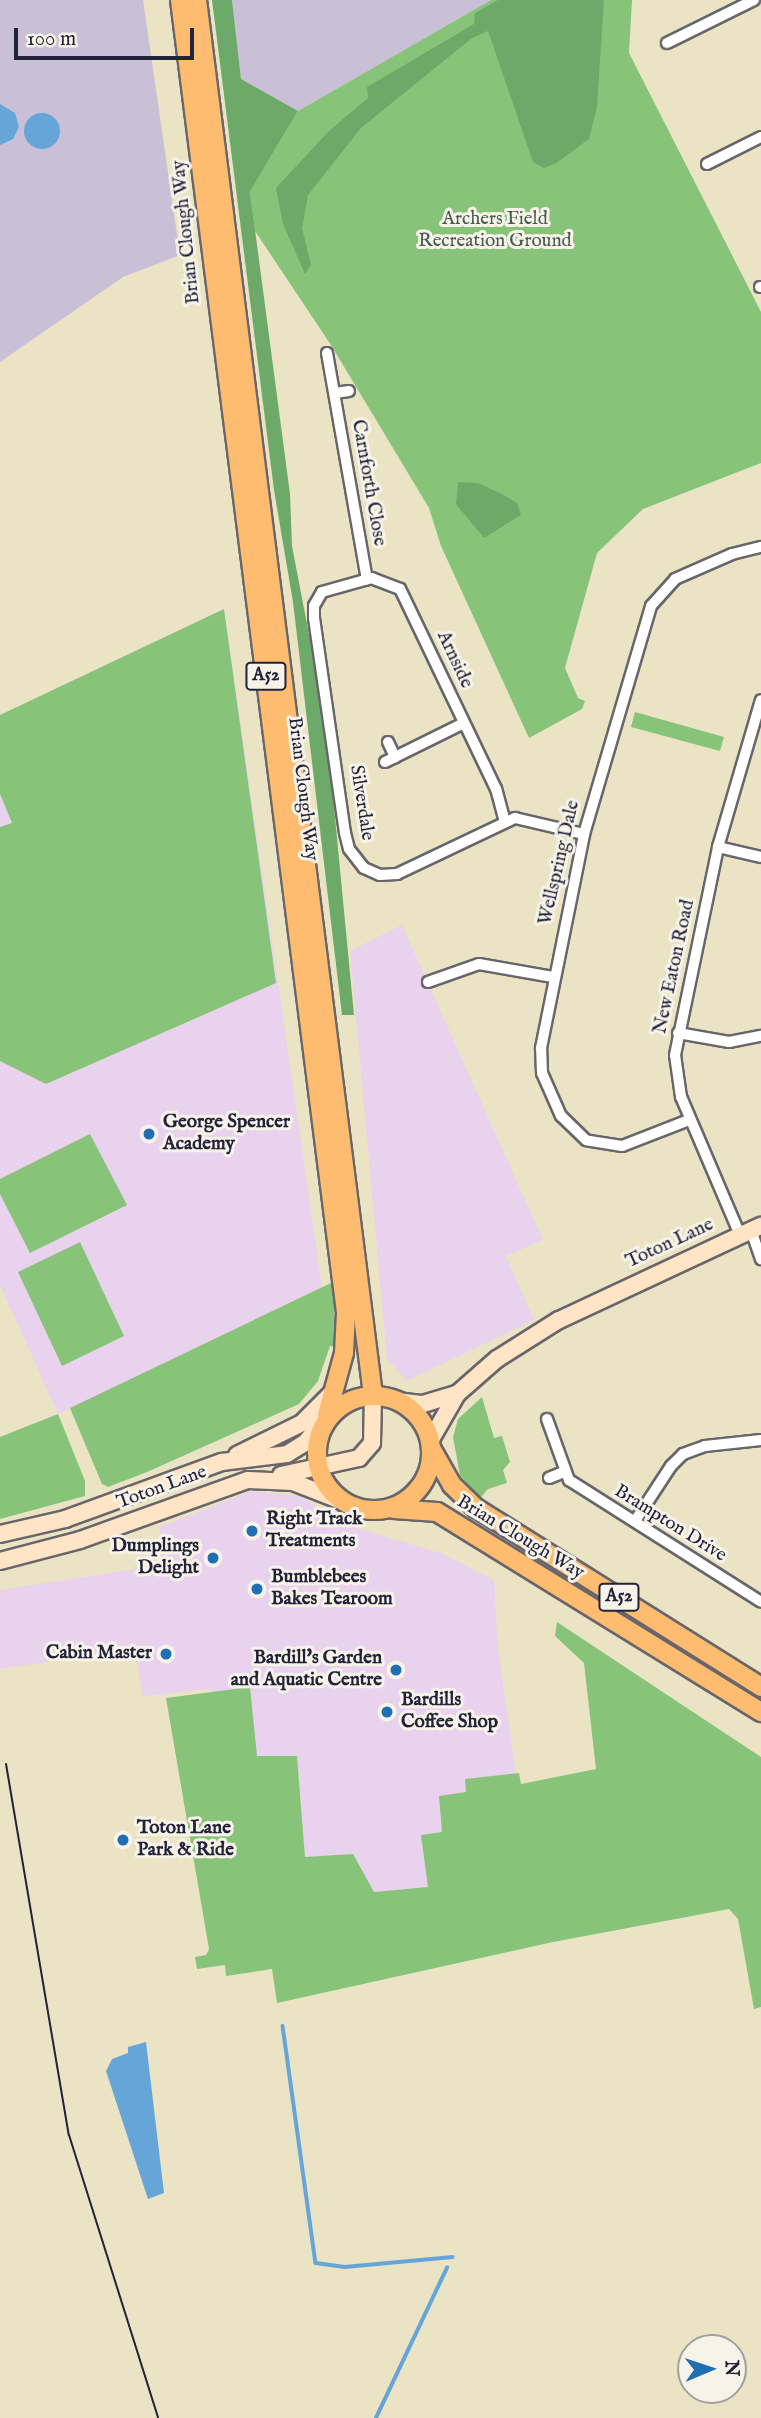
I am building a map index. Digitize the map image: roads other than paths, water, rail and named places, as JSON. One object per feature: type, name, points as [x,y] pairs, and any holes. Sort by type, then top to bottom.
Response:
[{"type":"highway","name":"Brian Clough Way","points":[[180,0],[346,1313],[344,1353],[324,1419],[320,1469]]},
{"type":"highway","name":"Brian Clough Way","points":[[197,0],[347,1163],[373,1396]]},
{"type":"highway","points":[[324,1419],[348,1401],[373,1396],[397,1401]]},
{"type":"highway","name":"Brian Clough Way","points":[[397,1401],[420,1422],[452,1485],[476,1508],[761,1687]]},
{"type":"highway","points":[[394,1509],[425,1479],[431,1445]]},
{"type":"highway","points":[[320,1469],[339,1500]]},
{"type":"highway","name":"Brian Clough Way","points":[[339,1500],[372,1512],[394,1509],[437,1512],[761,1712]]},
{"type":"main road","name":"Toton Lane","points":[[431,1445],[457,1394],[497,1359],[559,1320],[751,1230]]},
{"type":"main road","points":[[222,1462],[302,1423],[335,1388]]},
{"type":"main road","name":"Toton Lane","points":[[397,1401],[422,1404],[457,1394]]},
{"type":"main road","points":[[266,1478],[350,1462],[366,1452],[373,1434],[373,1396]]},
{"type":"main road","name":"Toton Lane","points":[[0,1534],[65,1519],[222,1462],[287,1454],[306,1442],[324,1419]]},
{"type":"main road","name":"Toton Lane","points":[[0,1561],[80,1541],[239,1482],[266,1478],[293,1482],[339,1500]]},
{"type":"street","points":[[667,43],[754,0]]},
{"type":"street","points":[[707,164],[761,137]]},
{"type":"street","name":"Carnforth Close","points":[[327,353],[367,579]]},
{"type":"street","points":[[335,393],[349,391]]},
{"type":"street","name":"Wellspring Dale","points":[[689,1120],[622,1146],[598,1145],[575,1133],[546,1086],[540,1061],[553,977],[584,834],[651,606],[675,579],[732,554],[761,547]]},
{"type":"street","name":"Silverdale","points":[[367,579],[322,592],[314,606],[327,680],[345,833],[354,856],[372,872],[397,874],[505,822],[523,817],[584,834]]},
{"type":"street","name":"Arnside","points":[[367,579],[392,583],[404,594],[496,789],[505,822]]},
{"type":"street","name":"New Eaton Road","points":[[761,700],[718,848],[678,1033],[675,1075],[689,1120],[751,1230],[761,1259]]},
{"type":"street","points":[[388,742],[390,759],[464,723]]},
{"type":"street","points":[[718,848],[761,858]]},
{"type":"street","points":[[428,982],[479,964],[553,977]]},
{"type":"street","points":[[678,1033],[729,1042],[761,1036]]},
{"type":"street","points":[[547,1419],[564,1472],[549,1478]]},
{"type":"street","points":[[635,1521],[671,1466],[684,1454],[705,1446],[761,1440]]},
{"type":"street","name":"Brampton Drive","points":[[564,1472],[576,1486],[761,1602]]},
{"type":"water","points":[[0,104],[15,113],[19,127],[13,139],[0,145]]},
{"type":"water","points":[[42,113],[55,118],[60,131],[55,144],[42,149],[29,144],[24,131],[29,118]]},
{"type":"water","points":[[146,2042],[164,2193],[148,2199],[106,2071],[112,2059],[128,2053],[128,2047]]},
{"type":"waterway","points":[[283,2026],[316,2263],[345,2267],[453,2257]]},
{"type":"waterway","points":[[376,2418],[447,2268]]},
{"type":"tram line","points":[[6,1764],[69,2135],[158,2418]]},
{"type":"place","name":"George Spencer Academy","points":[[149,1134]]},
{"type":"place","name":"Right Track Treatments","points":[[252,1531]]},
{"type":"place","name":"Dumplings Delight","points":[[213,1558]]},
{"type":"place","name":"Bumblebees Bakes Tearoom","points":[[257,1589]]},
{"type":"place","name":"Cabin Master","points":[[166,1654]]},
{"type":"place","name":"Bardill's Garden and Aquatic Centre","points":[[396,1670]]},
{"type":"place","name":"Bardills Coffee Shop","points":[[387,1712]]},
{"type":"place","name":"Toton Lane Park & Ride","points":[[123,1840]]},
{"type":"park label","name":"Archers Field Recreation Ground","points":[[495,231]]}]
